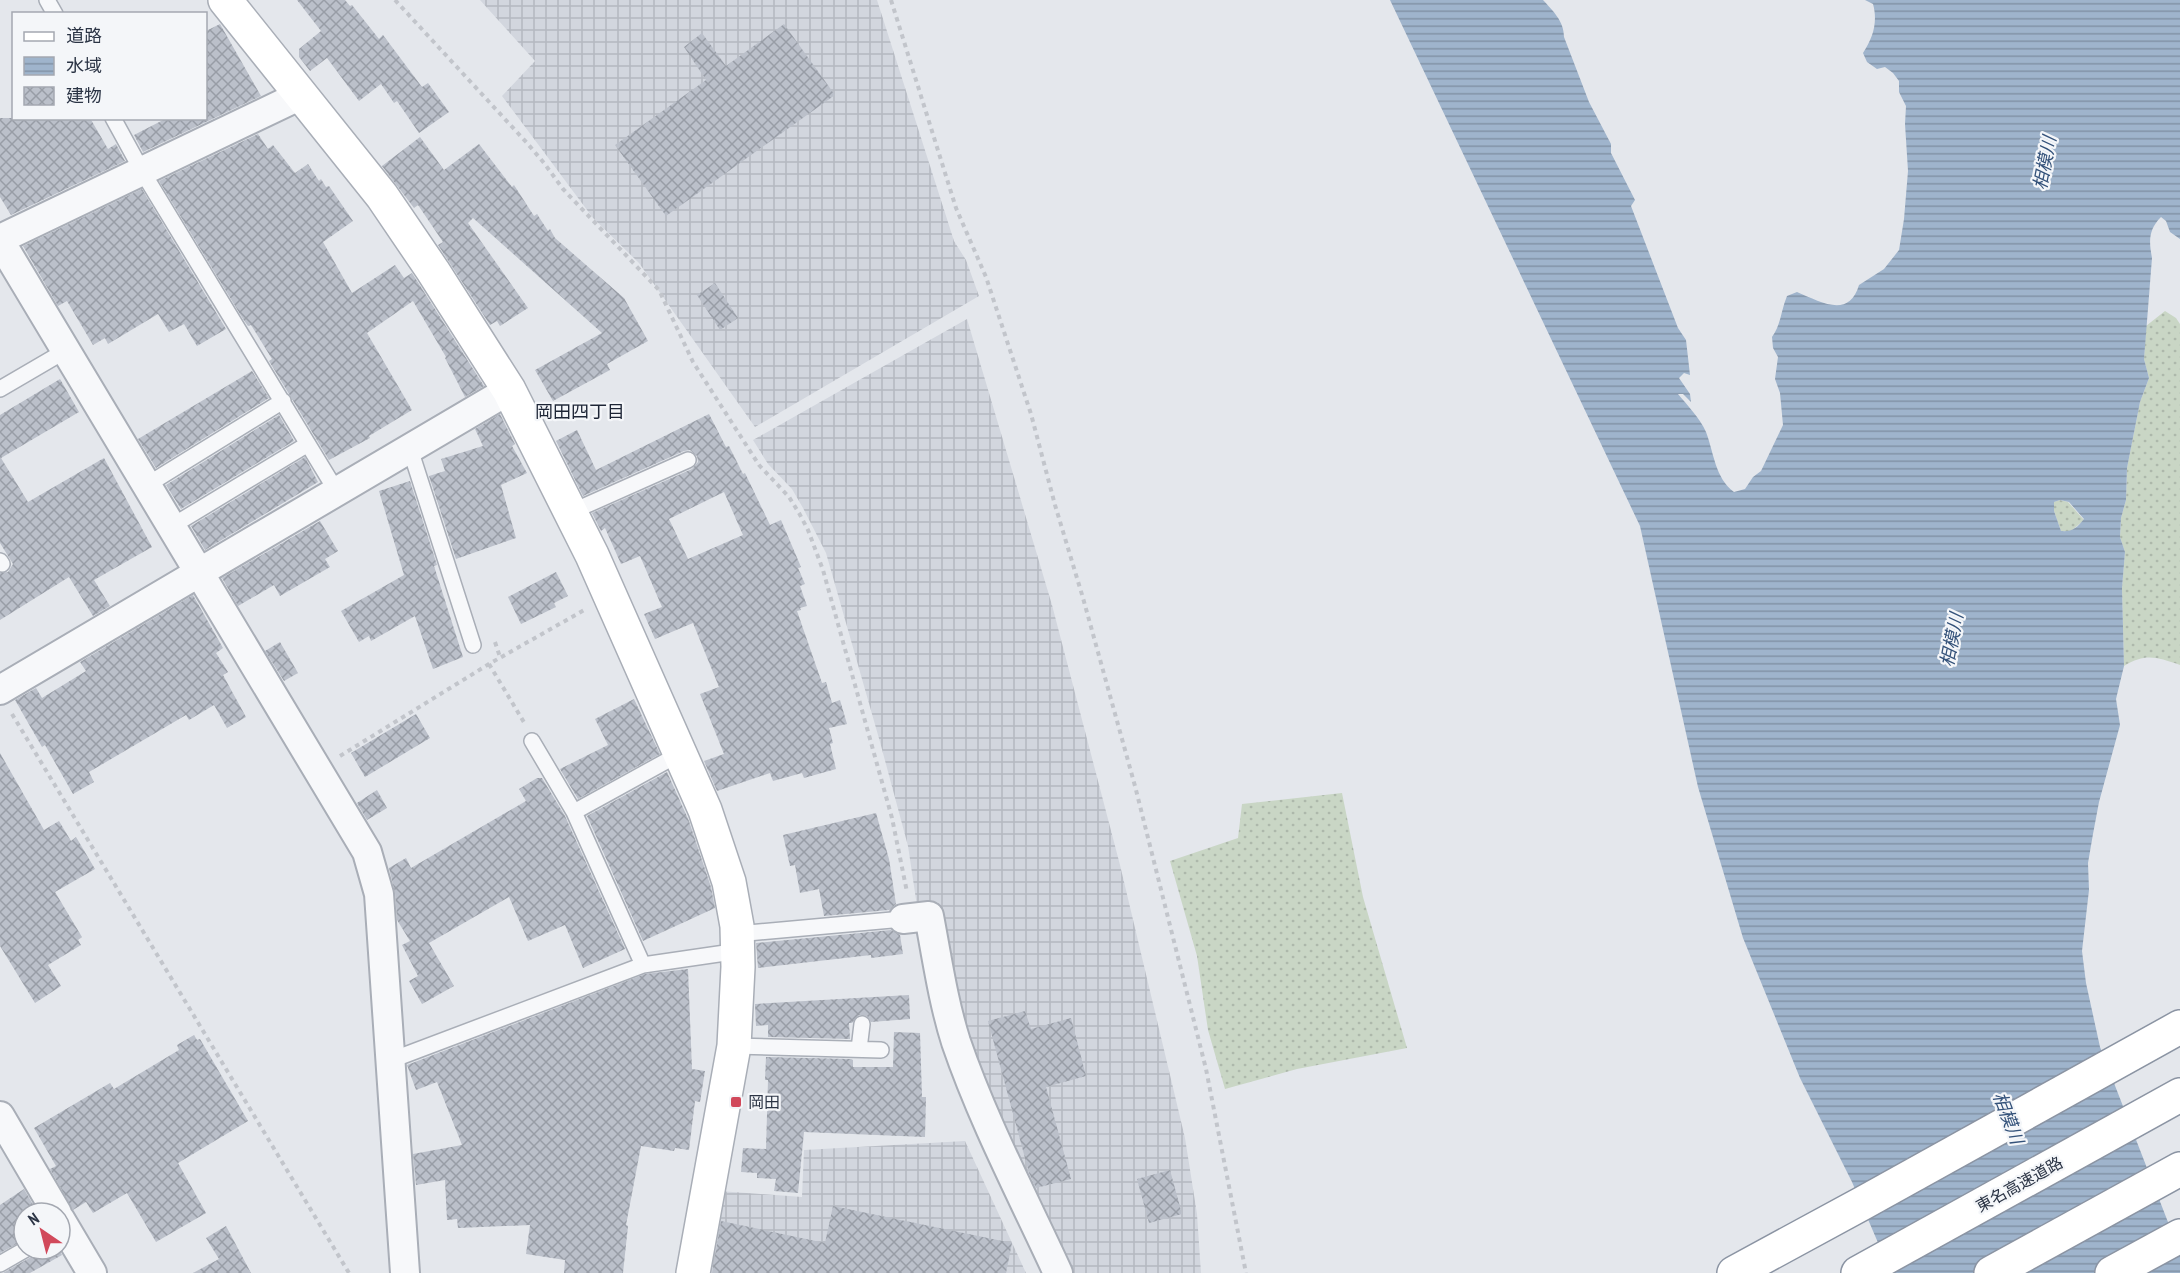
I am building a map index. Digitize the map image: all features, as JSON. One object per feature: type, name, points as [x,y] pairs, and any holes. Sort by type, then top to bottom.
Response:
[{"type":"main road","points":[[225,0],[382,196],[509,390],[592,555],[705,810],[729,882],[738,942],[734,1046],[693,1273]]},
{"type":"main road","points":[[1734,1273],[2180,1027]]},
{"type":"main road","name":"東名高速道路","points":[[1858,1273],[2180,1095]]},
{"type":"main road","points":[[1991,1273],[2180,1169]]},
{"type":"main road","points":[[2112,1273],[2180,1236]]},
{"type":"street","points":[[301,94],[0,240],[65,351],[201,572],[316,771],[367,852],[379,894],[405,1273]]},
{"type":"street","points":[[3,697],[201,572],[509,390]]},
{"type":"street","points":[[906,907],[929,916],[943,991],[956,1040],[991,1129],[1058,1273]]},
{"type":"street","points":[[0,1116],[48,1201]]},
{"type":"street","points":[[72,1241],[92,1273]]},
{"type":"lane","points":[[114,120],[142,171],[337,492]]},
{"type":"lane","points":[[0,388],[65,351]]},
{"type":"lane","points":[[147,484],[283,401]]},
{"type":"lane","points":[[172,526],[308,444]]},
{"type":"lane","points":[[410,449],[473,645]]},
{"type":"lane","points":[[571,512],[688,460]]},
{"type":"lane","points":[[532,741],[574,812],[643,965]]},
{"type":"lane","points":[[574,812],[681,753]]},
{"type":"lane","points":[[389,1061],[643,965],[738,942],[906,907]]},
{"type":"lane","points":[[860,1050],[862,1024]]},
{"type":"lane","points":[[734,1046],[881,1050]]},
{"type":"path","points":[[395,0],[527,143],[563,189],[659,290],[693,362],[759,465],[789,497],[799,513],[823,570],[892,818],[906,907]]},
{"type":"path","points":[[891,0],[956,208],[987,277],[1027,402],[1086,609],[1135,786],[1206,1069],[1246,1273]]},
{"type":"path","points":[[316,771],[489,664],[609,596]]},
{"type":"path","points":[[489,664],[531,734],[532,741]]},
{"type":"path","points":[[3,697],[350,1273]]},
{"type":"shaded area","points":[[480,0],[877,0],[954,241],[966,260],[979,296],[755,427],[639,263],[593,218],[502,96],[535,61]]},
{"type":"shaded area","points":[[967,319],[1052,605],[1120,865],[1185,1138],[1197,1214],[1201,1273],[1069,1273],[966,1042],[938,902],[917,906],[908,846],[826,553],[792,489],[768,464],[753,440]]},
{"type":"shaded area","points":[[965,1141],[1026,1273],[704,1273],[719,1191],[802,1197],[804,1150]]},
{"type":"green space","points":[[2165,311],[2176,318],[2180,324],[2180,665],[2145,658],[2124,666],[2122,588],[2125,552],[2120,537],[2121,518],[2126,500],[2127,468],[2140,402],[2149,378],[2144,359],[2146,326]]},
{"type":"green space","points":[[2060,500],[2068,502],[2084,520],[2070,532],[2061,531],[2054,511],[2054,502]]},
{"type":"green space","points":[[1342,793],[1363,897],[1407,1048],[1297,1069],[1225,1089],[1208,1030],[1197,956],[1170,861],[1238,838],[1242,804]]},
{"type":"water","name":"相模川","points":[[1390,0],[1543,0],[1557,17],[1589,102],[1611,144],[1611,153],[1635,200],[1631,206],[1678,328],[1686,340],[1690,375],[1684,373],[1679,378],[1690,394],[1691,402],[1683,394],[1678,394],[1706,432],[1719,472],[1734,492],[1745,489],[1753,477],[1761,471],[1783,425],[1780,393],[1775,379],[1778,357],[1773,348],[1772,337],[1787,296],[1797,292],[1825,303],[1841,305],[1848,302],[1859,285],[1884,269],[1899,250],[1908,171],[1906,106],[1899,92],[1899,81],[1893,73],[1885,67],[1877,69],[1867,62],[1863,53],[1872,36],[1875,23],[1873,4],[1865,0],[2180,0],[2180,239],[2170,232],[2166,221],[2161,217],[2150,236],[2152,258],[2144,359],[2149,378],[2140,402],[2127,468],[2126,500],[2121,518],[2120,537],[2125,552],[2122,588],[2124,666],[2116,699],[2120,725],[2099,802],[2088,863],[2089,890],[2082,951],[2086,983],[2100,1047],[2180,1253],[2180,1273],[1891,1273],[1852,1182],[1800,1078],[1743,938],[1698,787],[1640,526]],"holes":[[[2060,500],[2069,502],[2084,519],[2074,529],[2061,531],[2054,511],[2054,502]]]},
{"type":"building","points":[[297,0],[345,0],[350,6],[352,5],[379,39],[383,35],[422,87],[428,83],[449,112],[419,133],[397,101],[394,103],[381,84],[359,101],[327,58],[310,71],[299,57],[299,49],[321,31]]},
{"type":"building","points":[[220,24],[261,96],[143,152],[134,135],[163,120],[207,120],[207,30]]},
{"type":"building","points":[[784,24],[835,95],[666,216],[615,145],[706,80],[684,47],[702,33],[726,66]]},
{"type":"building","points":[[0,118],[91,120],[108,149],[116,144],[125,161],[11,215],[0,197]]},
{"type":"building","points":[[258,134],[268,149],[273,145],[295,173],[308,164],[319,181],[321,179],[326,187],[329,186],[353,221],[323,242],[352,293],[395,265],[404,278],[412,273],[484,386],[465,397],[446,357],[413,301],[367,333],[412,410],[369,436],[370,438],[329,460],[269,361],[272,359],[251,325],[248,326],[243,319],[159,181]]},
{"type":"building","points":[[420,137],[444,170],[479,144],[512,187],[514,185],[534,216],[537,214],[548,231],[550,229],[555,238],[624,298],[648,341],[607,364],[610,370],[553,401],[535,370],[602,333],[473,218],[468,223],[528,308],[500,326],[497,321],[490,325],[438,245],[443,242],[418,205],[414,208],[382,166]]},
{"type":"building","points":[[142,189],[226,329],[197,346],[184,324],[169,332],[158,314],[108,344],[105,338],[93,345],[67,301],[58,306],[23,246]]},
{"type":"building","points":[[715,283],[738,318],[720,330],[697,295]]},
{"type":"building","points":[[252,371],[269,398],[156,468],[138,439]]},
{"type":"building","points":[[60,379],[79,412],[1,458],[28,502],[104,458],[152,547],[94,580],[110,606],[93,616],[69,577],[0,620],[0,573],[8,572],[13,564],[0,543],[0,415]]},
{"type":"building","points":[[500,414],[515,444],[512,446],[527,473],[501,485],[516,538],[456,559],[429,476],[445,471],[441,459],[483,446],[475,429]]},
{"type":"building","points":[[709,414],[726,447],[729,446],[743,474],[745,473],[770,525],[781,520],[801,567],[798,568],[805,584],[800,586],[807,606],[797,611],[822,683],[826,682],[832,703],[840,700],[847,724],[829,728],[836,769],[804,778],[802,773],[773,781],[770,773],[717,791],[704,761],[724,754],[700,694],[719,687],[693,623],[655,639],[644,614],[662,607],[640,556],[621,564],[605,528],[601,531],[592,513],[692,469],[698,462],[697,456],[690,450],[684,451],[583,496],[556,441],[577,430],[596,470]],"holes":[[[724,492],[743,535],[688,559],[669,519]]]},
{"type":"building","points":[[279,415],[294,441],[181,509],[166,485]]},
{"type":"building","points":[[305,457],[318,482],[205,550],[191,526]]},
{"type":"building","points":[[410,481],[463,657],[433,669],[415,616],[371,641],[369,636],[359,642],[341,611],[404,575],[379,491]]},
{"type":"building","points":[[320,521],[338,551],[325,559],[330,567],[280,596],[274,585],[238,606],[222,578]]},
{"type":"building","points":[[556,572],[568,596],[554,603],[556,607],[521,624],[508,597]]},
{"type":"building","points":[[193,595],[223,648],[216,653],[228,672],[223,675],[246,717],[227,728],[214,705],[189,720],[186,715],[89,772],[94,782],[73,794],[45,745],[42,747],[15,700],[36,688],[42,698],[86,671],[80,662]]},
{"type":"building","points":[[280,642],[298,673],[284,681],[265,651]]},
{"type":"building","points":[[634,699],[660,754],[578,799],[560,769],[608,745],[595,719]]},
{"type":"building","points":[[416,714],[430,738],[365,777],[351,753]]},
{"type":"building","points":[[0,753],[44,830],[59,821],[71,841],[76,837],[95,869],[55,892],[82,937],[78,940],[81,945],[48,965],[61,986],[35,1003],[0,946]]},
{"type":"building","points":[[667,772],[689,821],[711,887],[715,908],[643,941],[587,816]]},
{"type":"building","points":[[537,778],[542,778],[565,816],[625,949],[583,968],[565,925],[528,941],[509,897],[429,943],[454,986],[422,1004],[409,981],[418,976],[402,945],[410,941],[397,920],[395,893],[389,868],[406,858],[411,868],[526,801],[519,789]]},
{"type":"building","points":[[377,790],[387,808],[367,820],[357,803]]},
{"type":"building","points":[[876,813],[889,859],[896,904],[889,910],[824,916],[819,889],[800,893],[795,865],[790,866],[783,835]]},
{"type":"building","points":[[891,930],[900,935],[903,954],[871,958],[871,955],[758,968],[756,943]]},
{"type":"building","points":[[688,969],[692,1069],[705,1071],[700,1102],[695,1101],[689,1150],[675,1148],[674,1151],[641,1146],[626,1225],[628,1226],[623,1273],[564,1273],[565,1260],[526,1254],[530,1225],[458,1228],[457,1219],[447,1220],[445,1180],[416,1185],[413,1154],[462,1145],[437,1082],[416,1090],[407,1065],[645,974]]},
{"type":"building","points":[[909,995],[910,1019],[871,1022],[867,1016],[859,1015],[852,1023],[849,1023],[850,1039],[768,1037],[768,1025],[756,1026],[755,1004]]},
{"type":"building","points":[[1025,1011],[1031,1029],[1071,1018],[1086,1076],[1046,1087],[1071,1179],[1036,1188],[1029,1173],[988,1021]]},
{"type":"building","points":[[894,1032],[920,1033],[922,1097],[926,1097],[925,1137],[804,1132],[798,1193],[774,1191],[776,1179],[757,1178],[757,1173],[741,1172],[743,1148],[766,1149],[768,1080],[765,1080],[766,1057],[851,1059],[853,1067],[893,1067]]},
{"type":"building","points":[[194,1035],[197,1040],[200,1039],[248,1121],[178,1163],[206,1213],[156,1242],[127,1193],[93,1213],[86,1202],[73,1210],[72,1201],[68,1201],[50,1169],[56,1166],[34,1128],[110,1083],[114,1089],[179,1050],[177,1045]]},
{"type":"building","points":[[1170,1170],[1182,1214],[1149,1223],[1137,1179]]},
{"type":"building","points":[[24,1189],[31,1201],[12,1201],[12,1246],[0,1253],[0,1205]]},
{"type":"building","points":[[833,1206],[1012,1243],[1006,1273],[712,1273],[721,1221],[825,1243]]},
{"type":"building","points":[[226,1226],[251,1273],[193,1273],[219,1259],[206,1238]]},
{"type":"building","points":[[24,1261],[51,1261],[30,1273],[3,1273]]},
{"type":"place","name":"岡田","points":[[736,1102]]},
{"type":"district","name":"岡田四丁目","points":[[580,412]]}]
